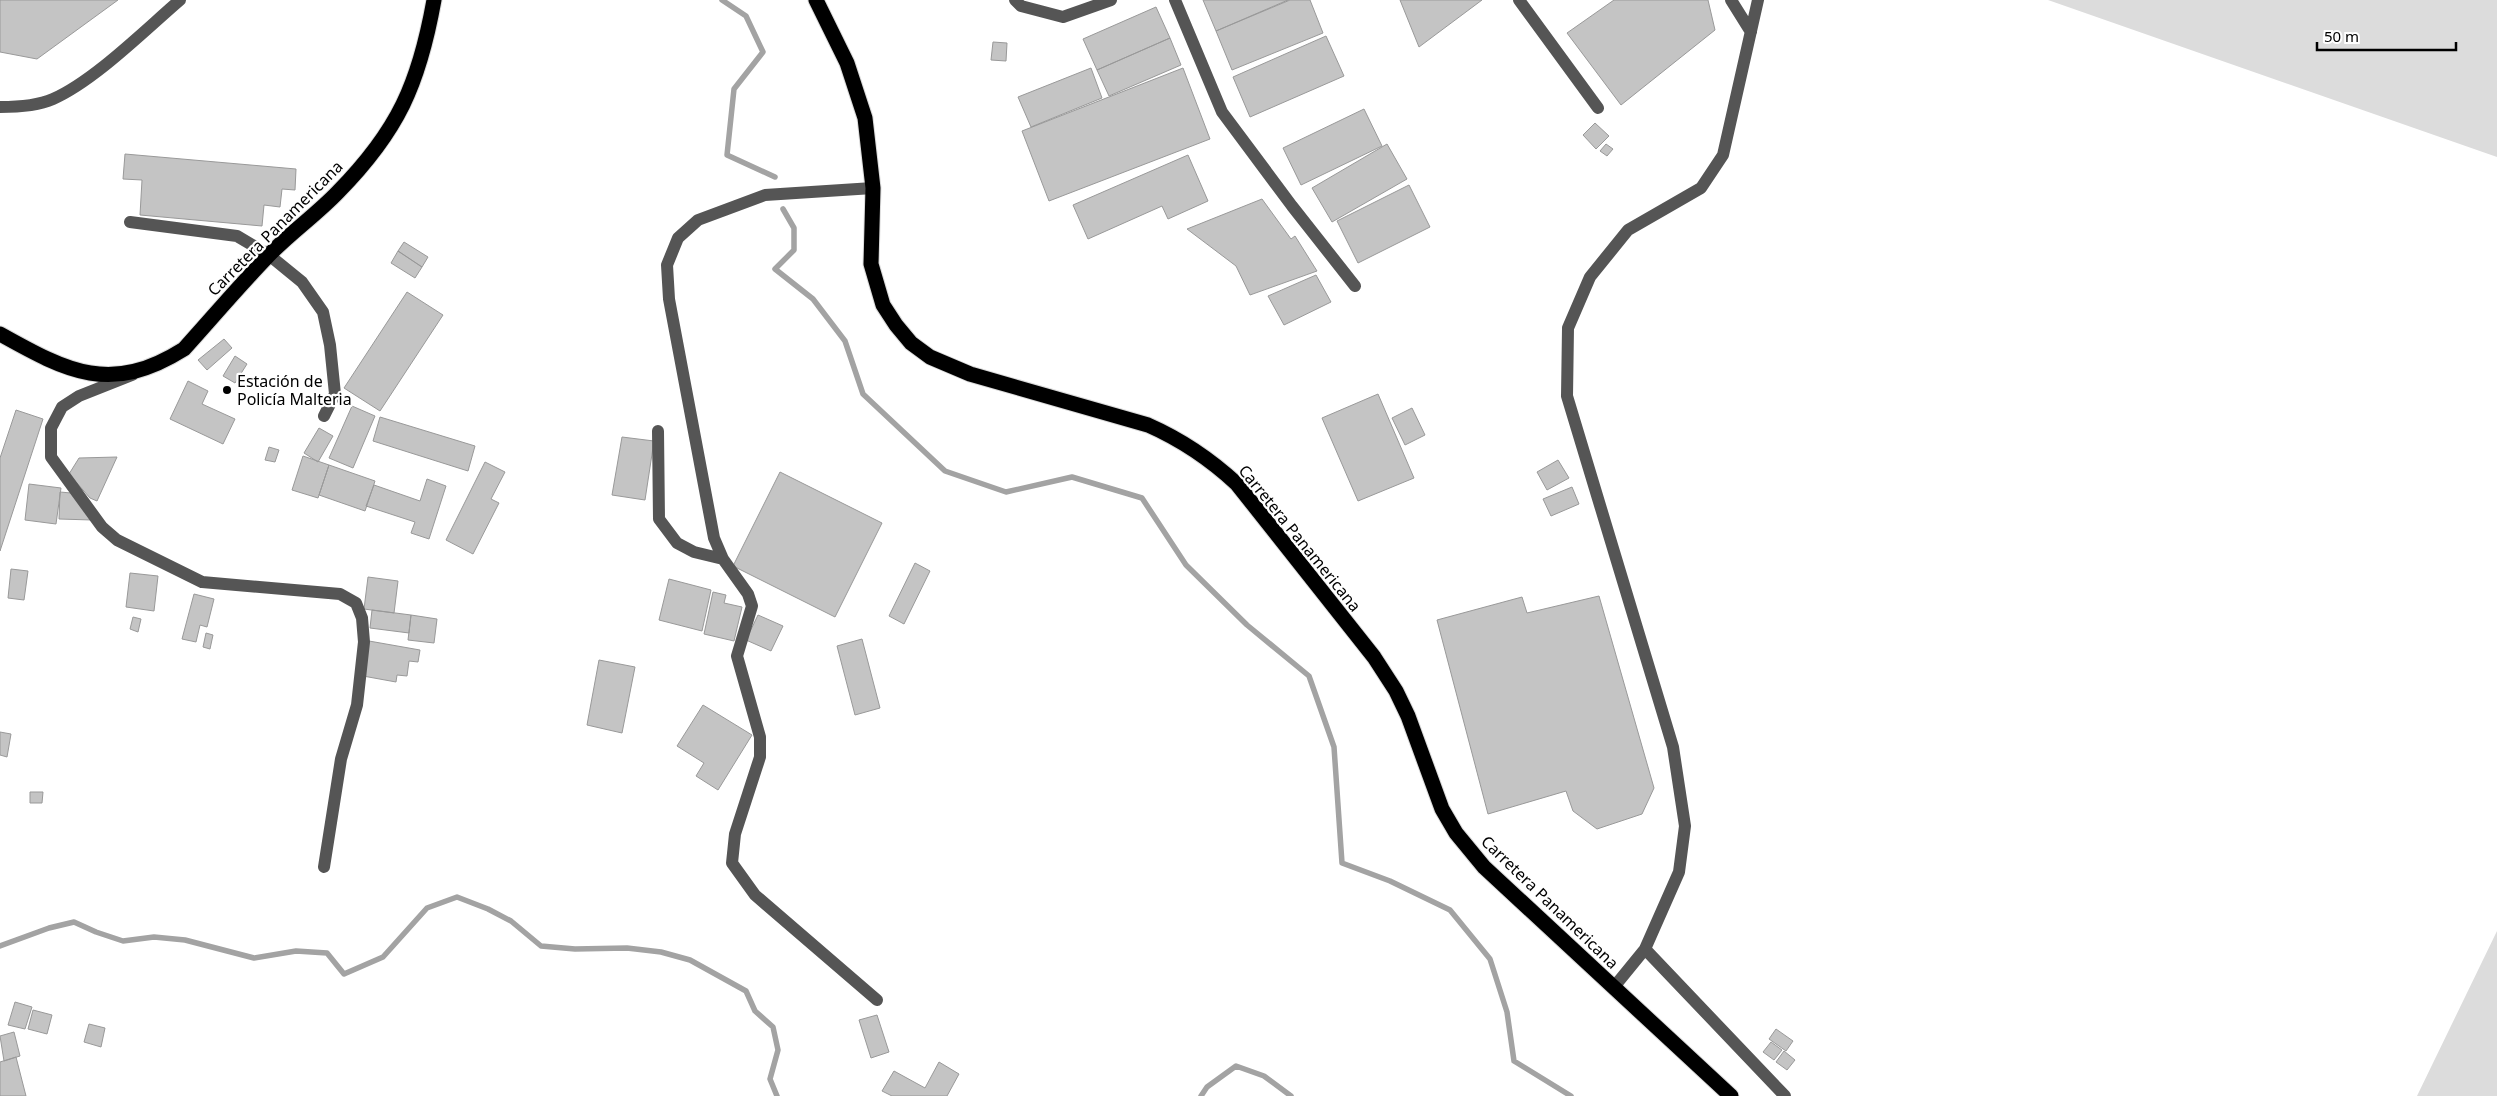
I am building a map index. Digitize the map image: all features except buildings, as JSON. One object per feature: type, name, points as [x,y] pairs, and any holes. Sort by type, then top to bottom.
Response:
[{"type":"highway","name":"Carretera Panamericana","points":[[0,334],[67,369],[91,374],[115,375],[148,368],[184,349],[268,255],[338,192],[374,151],[394,123],[409,95],[421,63],[434,0]]},
{"type":"highway","name":"Carretera Panamericana","points":[[816,0],[847,63],[858,91],[869,140],[873,188],[871,264],[875,283],[887,312],[896,326],[912,343],[930,357],[970,374],[1148,425],[1193,447],[1232,479],[1254,504],[1374,657],[1396,691],[1408,716],[1442,809],[1469,850],[1484,867],[1732,1096]]},
{"type":"street","points":[[0,107],[15,107],[52,99],[83,82],[180,0]]},
{"type":"street","points":[[1015,0],[1021,6],[1064,18],[1111,0]]},
{"type":"street","points":[[1175,0],[1222,112],[1355,286]]},
{"type":"street","points":[[1519,0],[1598,108]]},
{"type":"street","points":[[1731,0],[1751,32]]},
{"type":"street","points":[[1614,987],[1645,949],[1679,872],[1684,826],[1673,747],[1567,396],[1568,328],[1590,277],[1628,230],[1701,188],[1722,155],[1758,0]]},
{"type":"street","points":[[873,188],[765,195],[698,220],[678,238],[667,265],[669,299],[712,528],[723,559],[748,594],[752,606],[737,656],[760,737],[760,757],[735,834],[732,863],[755,895],[877,1000]]},
{"type":"street","points":[[130,222],[237,236],[268,255],[302,282],[323,312],[330,345],[335,394],[324,416]]},
{"type":"street","points":[[148,368],[79,396],[62,407],[51,428],[51,457],[88,510],[117,540],[202,582],[340,594],[356,603],[362,618],[364,642],[357,705],[341,759],[324,867]]},
{"type":"street","points":[[658,431],[659,519],[677,543],[694,552],[723,559]]},
{"type":"street","points":[[1645,949],[1784,1096]]},
{"type":"shaded area","points":[[2048,0],[2497,0],[2497,157]]},
{"type":"shaded area","points":[[2497,931],[2497,1096],[2417,1096]]},
{"type":"waterway","points":[[722,0],[746,16],[763,52],[734,89],[727,155],[775,177]]},
{"type":"waterway","points":[[783,209],[794,228],[794,250],[775,269],[813,299],[845,341],[863,394],[945,471],[1006,492],[1072,477],[1142,498],[1186,565],[1247,625],[1309,676],[1334,747],[1342,863],[1390,881],[1450,910],[1490,959],[1507,1012],[1514,1061],[1571,1096]]},
{"type":"waterway","points":[[0,946],[49,928],[74,922],[123,941],[154,937],[185,940],[254,958],[296,951],[327,953],[344,974],[383,957],[427,908],[457,897],[488,909],[511,921],[541,946],[575,949],[627,948],[661,952],[690,960],[746,991],[755,1011],[773,1027],[778,1050],[770,1079],[777,1096]]},
{"type":"waterway","points":[[1201,1096],[1207,1087],[1236,1066],[1264,1076],[1291,1096]]},
{"type":"place","name":"Estación de Policía Malteria","points":[[227,390]]}]
